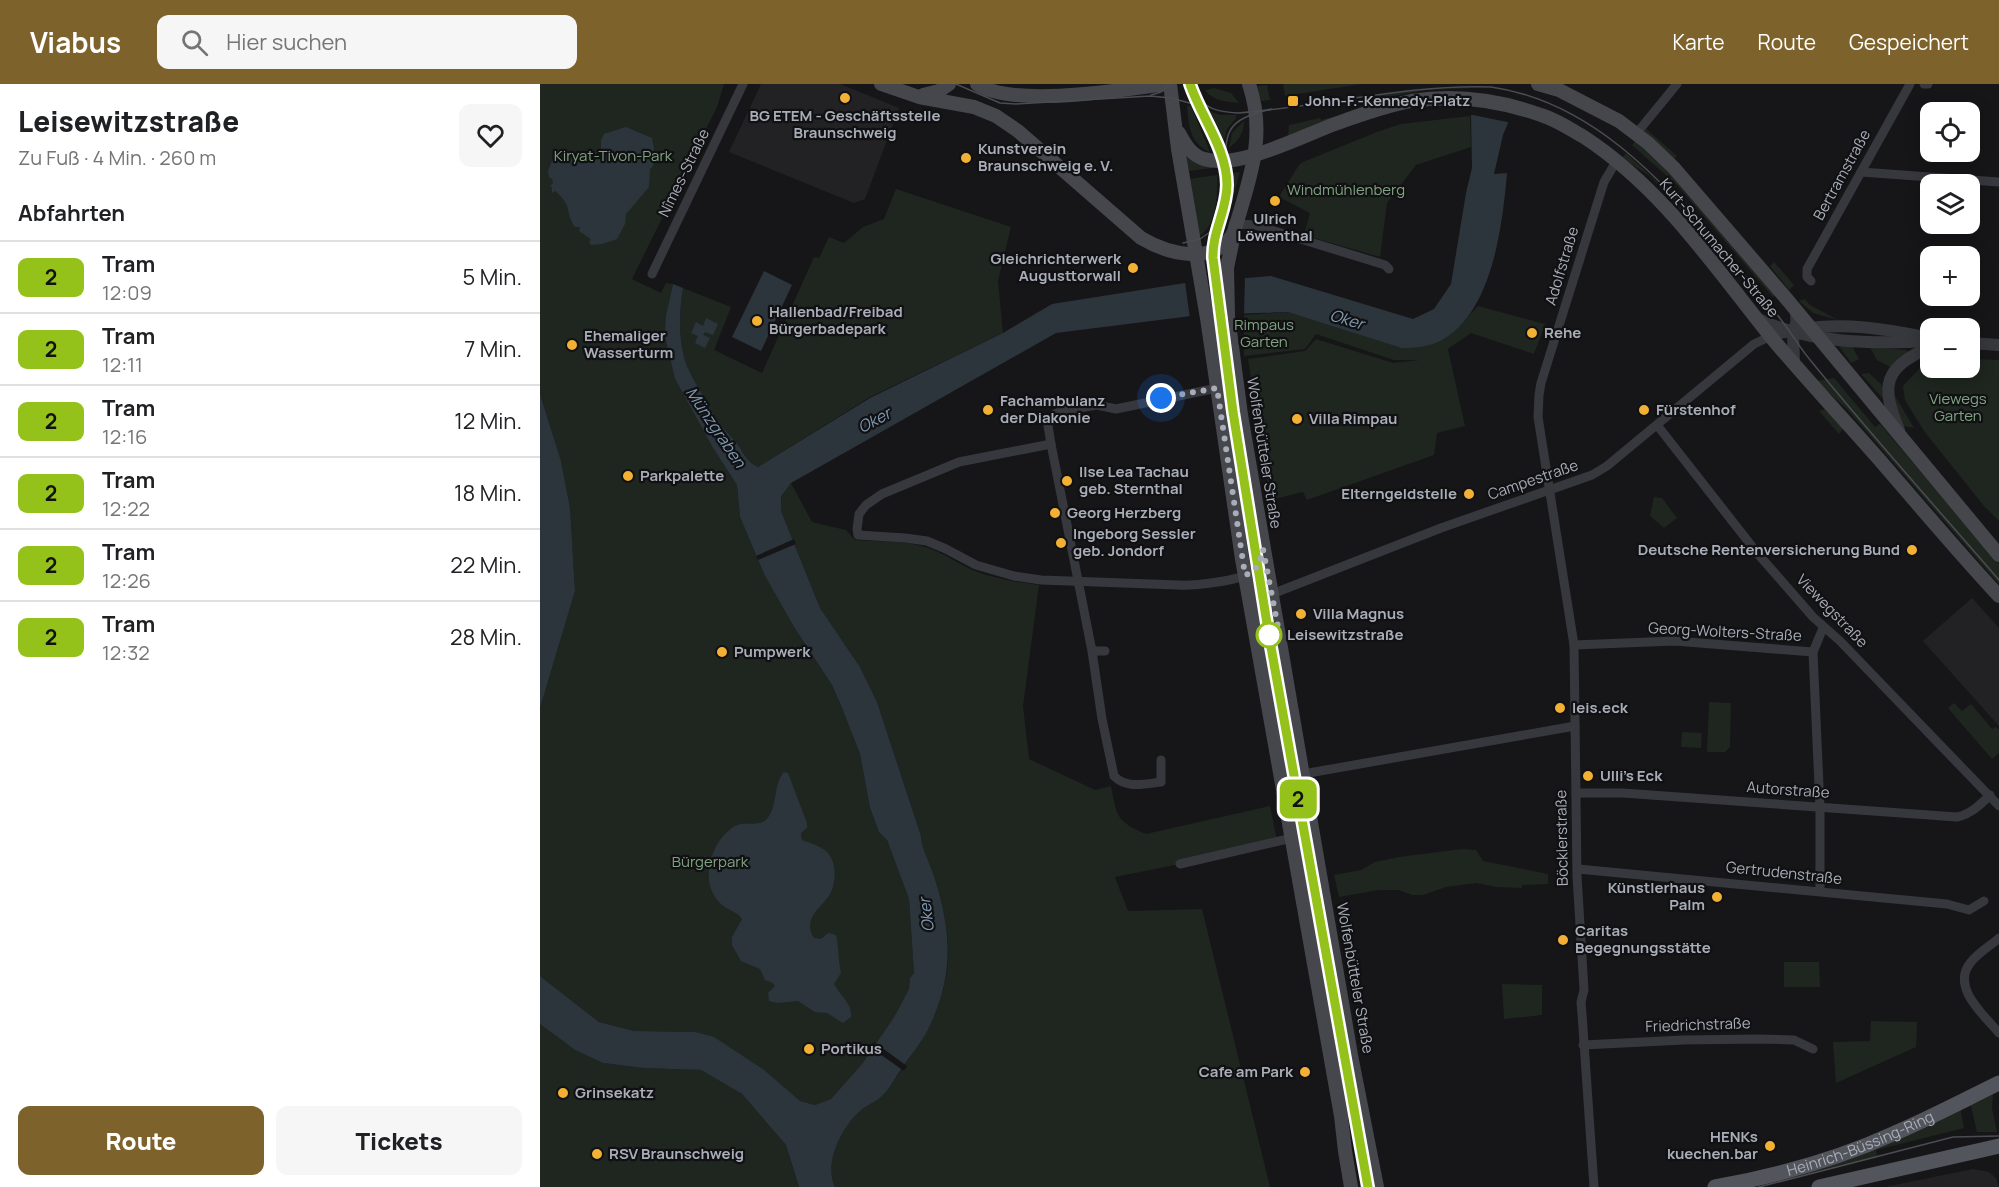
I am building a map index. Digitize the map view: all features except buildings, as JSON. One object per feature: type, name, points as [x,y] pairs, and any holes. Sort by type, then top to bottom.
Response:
[{"type":"main road","points":[[881,84],[919,97],[965,104],[1008,124],[1141,238],[1152,245],[1173,252],[1197,255],[1207,253],[1224,244],[1232,236],[1236,224],[1255,154],[1258,123],[1249,84]]},
{"type":"main road","points":[[919,97],[939,91],[949,84]]},
{"type":"main road","points":[[977,84],[989,91],[1015,96],[1092,92],[1168,84],[1201,279],[1245,575],[1341,1116],[1351,1187]]},
{"type":"main road","name":"Kurt-Schumacher-Straße","points":[[1538,84],[1560,90],[1593,106],[1636,134],[1688,183],[1999,555]]},
{"type":"main road","name":"Kurt-Schumacher-Straße","points":[[1255,154],[1384,108],[1432,99],[1470,99],[1504,103],[1544,116],[1569,128],[1617,160],[1681,224],[1794,363],[1999,596]]},
{"type":"main road","points":[[1175,126],[1189,149],[1206,160],[1226,160],[1255,154]]},
{"type":"main road","name":"Wolfenbütteler Straße","points":[[1236,224],[1229,254],[1227,316],[1241,415],[1351,1055],[1377,1187]]},
{"type":"main road","name":"Heinrich-Büssing-Ring","points":[[1715,1187],[1770,1176],[1858,1148],[1904,1130],[1999,1083]]},
{"type":"main road","name":"Heinrich-Büssing-Ring","points":[[1819,1187],[1999,1146]]},
{"type":"street","name":"Nîmes-Straße","points":[[652,274],[743,84]]},
{"type":"street","points":[[1636,134],[1677,84]]},
{"type":"street","name":"Bertramstraße","points":[[1810,281],[1807,277],[1807,269],[1910,84]]},
{"type":"street","name":"Adolfstraße","points":[[1549,489],[1538,417],[1540,388],[1604,182],[1617,160]]},
{"type":"street","points":[[1861,172],[1999,182]]},
{"type":"street","points":[[1236,224],[1255,225],[1385,265],[1389,269]]},
{"type":"street","points":[[1794,308],[1794,363]]},
{"type":"street","points":[[1758,319],[1793,332],[1854,327],[1903,332],[1920,337]]},
{"type":"street","name":"Campestraße","points":[[1272,594],[1549,489],[1592,475],[1607,466],[1751,346],[1771,336],[1793,332]]},
{"type":"street","points":[[1980,344],[1999,345]]},
{"type":"street","points":[[1902,437],[1889,404],[1890,379],[1904,360],[1920,352]]},
{"type":"street","points":[[1161,760],[1161,782],[1130,784],[1119,781],[1114,776],[1048,426],[1054,414],[1097,405],[1116,409],[1217,388]]},
{"type":"street","name":"Viewegstraße","points":[[1657,425],[1758,554],[1823,628],[1840,641],[1999,806]]},
{"type":"street","points":[[1051,444],[959,462],[882,494],[868,502],[859,514],[858,535],[927,542],[976,565],[1014,576],[1194,586],[1245,575]]},
{"type":"street","name":"Böcklerstraße","points":[[1549,489],[1574,645],[1578,869],[1584,990],[1581,1002],[1594,1187]]},
{"type":"street","name":"Wolfenbütteler Straße","points":[[1245,575],[1254,571],[1263,549]]},
{"type":"street","name":"Georg-Wolters-Straße","points":[[1574,645],[1675,641],[1813,652],[1823,628]]},
{"type":"street","points":[[1092,651],[1105,651]]},
{"type":"street","points":[[1813,652],[1820,808],[1820,891]]},
{"type":"street","points":[[1285,802],[1290,786],[1303,774],[1575,726]]},
{"type":"street","name":"Autorstraße","points":[[1576,793],[1623,793],[1957,817],[1966,815],[1975,809],[1990,795]]},
{"type":"street","points":[[1180,864],[1292,838]]},
{"type":"street","name":"Gertrudenstraße","points":[[1578,869],[1820,891],[1951,905],[1969,910],[1984,901]]},
{"type":"street","points":[[1999,938],[1970,963],[1964,976],[1964,983],[1972,1002],[1999,1033]]},
{"type":"street","name":"Friedrichstraße","points":[[1583,1045],[1760,1038],[1794,1040],[1813,1049]]},
{"type":"shaded area","points":[[761,84],[840,84],[899,108],[865,199],[854,203],[729,152]]},
{"type":"shaded area","points":[[1972,598],[1999,628],[1999,726],[1923,641]]},
{"type":"shaded area","points":[[1973,1169],[1989,1172],[1996,1178],[1999,1187],[1885,1187]]},
{"type":"green space","name":"Bürgerpark","points":[[540,84],[724,84],[717,107],[632,279],[661,293],[666,283],[673,284],[666,315],[675,379],[713,448],[737,485],[740,517],[765,576],[794,627],[832,685],[860,754],[870,808],[879,832],[887,840],[909,899],[914,973],[910,978],[909,989],[894,1017],[862,1064],[831,1099],[815,1105],[800,1101],[782,1087],[695,1032],[634,1031],[599,1022],[540,976],[540,708],[575,591],[570,508],[561,461],[540,394]]},
{"type":"green space","points":[[1283,84],[1361,84],[1285,96]]},
{"type":"green space","points":[[1267,85],[1270,100],[1261,101],[1257,86]]},
{"type":"green space","points":[[1448,87],[1472,88],[1427,90],[1370,100],[1369,96]]},
{"type":"green space","points":[[1214,88],[1231,93],[1239,103],[1216,99],[1205,90]]},
{"type":"green space","points":[[1187,106],[1191,106],[1210,152],[1203,149],[1194,139]]},
{"type":"green space","points":[[1206,110],[1220,115],[1236,115],[1227,129],[1222,148],[1204,112]]},
{"type":"green space","points":[[1352,112],[1288,137],[1289,125]]},
{"type":"green space","name":"Windmühlenberg","points":[[1470,116],[1471,147],[1416,165],[1387,203],[1380,257],[1304,235],[1310,213],[1279,197],[1303,162],[1401,124]]},
{"type":"green space","points":[[1244,121],[1240,136],[1229,148],[1232,133]]},
{"type":"green space","points":[[1645,128],[1677,156],[1673,160],[1645,132]]},
{"type":"green space","points":[[1636,140],[1662,163],[1777,295],[1773,297],[1677,185],[1632,145]]},
{"type":"green space","points":[[1626,153],[1670,194],[1691,219],[1650,176],[1622,158]]},
{"type":"green space","points":[[1186,155],[1212,166],[1212,168],[1189,171]]},
{"type":"green space","points":[[1240,172],[1224,231],[1218,235],[1228,201],[1230,173]]},
{"type":"green space","points":[[1217,175],[1213,218],[1198,237],[1189,179]]},
{"type":"green space","points":[[896,189],[1011,227],[998,281],[1003,333],[870,397],[758,467],[747,458],[718,420],[687,366],[680,327],[683,288],[731,307],[714,350],[762,373],[814,257],[819,258],[829,237],[844,243],[863,227],[884,219]]},
{"type":"green space","points":[[1774,262],[1794,285],[1789,290],[1770,266]]},
{"type":"green space","points":[[1805,299],[1810,305],[1838,320],[1813,313],[1799,301]]},
{"type":"green space","name":"Rimpaus Garten","points":[[1478,306],[1545,324],[1534,354],[1471,333],[1448,349],[1465,426],[1437,433],[1434,455],[1307,500],[1303,492],[1270,500],[1248,359],[1305,351],[1316,339],[1393,363],[1419,360],[1394,360],[1316,334],[1305,349],[1244,356],[1244,315],[1288,312],[1342,328],[1451,334]]},
{"type":"green space","points":[[1839,346],[1852,346],[1859,359],[1851,363]]},
{"type":"green space","points":[[1870,347],[1906,350],[1908,354],[1892,368],[1877,360]]},
{"type":"green space","name":"Viewegs Garten","points":[[1980,359],[1999,360],[1999,521],[1984,506],[1924,431],[1905,400],[1903,386],[1920,368],[1920,378],[1980,378]]},
{"type":"green space","points":[[1869,373],[1886,389],[1884,400],[1861,374]]},
{"type":"green space","points":[[1834,378],[1875,427],[1880,424],[1999,564],[1999,584],[1847,409],[1816,381]]},
{"type":"green space","points":[[1895,396],[1914,428],[1903,426],[1896,414]]},
{"type":"green space","points":[[1825,409],[1843,429],[1839,434],[1819,411]]},
{"type":"green space","points":[[791,483],[812,522],[846,530],[855,540],[917,545],[932,549],[983,574],[1039,585],[1023,706],[1029,759],[1095,790],[1111,786],[1120,817],[1146,834],[1270,806],[1277,841],[1115,877],[1128,911],[1202,909],[1270,1187],[835,1187],[831,1168],[836,1147],[845,1128],[861,1110],[886,1092],[928,1030],[937,1010],[947,973],[947,937],[941,899],[877,702],[860,667],[820,608],[781,511],[781,498]]},
{"type":"green space","points":[[1654,497],[1662,498],[1677,518],[1664,528],[1650,516]]},
{"type":"green space","points":[[1709,702],[1731,703],[1730,747],[1725,752],[1707,752]]},
{"type":"green space","points":[[1954,703],[1962,711],[1971,704],[1992,729],[1996,727],[1999,730],[1999,753],[1992,759],[1948,708]]},
{"type":"green space","points":[[1682,732],[1702,733],[1701,748],[1681,747]]},
{"type":"green space","points":[[1462,849],[1476,850],[1483,861],[1548,874],[1548,884],[1522,885],[1522,888],[1496,887],[1477,883],[1446,887],[1423,895],[1412,895],[1399,890],[1379,890],[1339,897],[1334,875],[1361,870],[1375,862],[1399,857]]},
{"type":"green space","points":[[1784,962],[1819,962],[1820,987],[1784,987]]},
{"type":"green space","points":[[1502,984],[1542,985],[1542,1015],[1504,1019]]},
{"type":"green space","points":[[1871,1021],[1917,1022],[1916,1047],[1836,1083],[1833,1042],[1870,1041]]},
{"type":"green space","points":[[540,1024],[575,1050],[603,1063],[643,1068],[701,1070],[742,1094],[786,1145],[799,1187],[540,1187]]},
{"type":"green space","points":[[1991,1093],[1997,1132],[1977,1132],[1970,1102]]},
{"type":"green space","points":[[1960,1107],[1964,1128],[1876,1150],[1877,1156],[1753,1187]]},
{"type":"water","points":[[1532,84],[1508,123],[1505,196],[1491,268],[1471,312],[1456,330],[1438,342],[1420,347],[1402,348],[1288,312],[1199,315],[1056,333],[791,483],[781,497],[781,511],[820,608],[860,667],[877,702],[941,899],[947,937],[946,973],[928,1030],[887,1091],[858,1113],[845,1128],[836,1148],[831,1168],[835,1187],[799,1187],[786,1145],[742,1094],[701,1070],[643,1068],[603,1063],[575,1050],[540,1024],[540,976],[599,1022],[634,1031],[695,1032],[714,1037],[764,1070],[800,1101],[815,1105],[831,1099],[862,1064],[894,1017],[909,989],[910,978],[914,973],[909,899],[887,840],[879,832],[870,808],[860,754],[842,708],[832,685],[794,627],[765,576],[740,517],[737,485],[713,448],[675,379],[665,336],[666,315],[673,284],[683,288],[681,337],[689,370],[718,420],[747,458],[758,467],[870,398],[1003,333],[1052,304],[1185,283],[1271,276],[1413,319],[1434,309],[1451,284],[1472,168],[1471,115]]},
{"type":"water","points":[[626,127],[652,138],[654,150],[649,155],[649,159],[654,162],[650,169],[649,187],[626,214],[625,224],[617,239],[591,245],[589,242],[591,239],[579,231],[580,227],[575,227],[572,222],[565,201],[555,191],[552,193],[550,186],[553,183],[548,171],[555,153],[562,156],[566,156],[566,153],[581,154],[585,158],[601,149],[604,134]]},
{"type":"water","name":"Hallenbad/Freibad Bürgerbadepark","points":[[764,271],[792,285],[761,351],[732,337]]},
{"type":"water","points":[[706,318],[718,324],[713,335],[705,332],[703,335],[710,338],[705,348],[695,343],[698,336],[691,333],[696,322],[703,326]]},
{"type":"water","points":[[540,394],[561,461],[570,508],[575,591],[540,708]]},
{"type":"water","points":[[784,772],[788,773],[807,823],[807,828],[801,833],[803,841],[823,849],[833,862],[835,873],[832,890],[812,916],[810,927],[814,938],[821,939],[828,933],[836,935],[841,973],[834,984],[851,1012],[851,1017],[843,1023],[827,1013],[815,1012],[798,1001],[778,1003],[769,1001],[768,993],[775,986],[765,980],[760,969],[741,961],[732,945],[732,937],[742,919],[720,903],[713,894],[710,884],[710,862],[719,841],[735,826],[766,820],[770,815],[778,783]]},
{"type":"pier","points":[[1486,84],[1535,84],[1512,123],[1468,114]]},
{"type":"pier","points":[[1508,123],[1508,173],[1494,174],[1503,135]]},
{"type":"pier","points":[[1245,275],[1244,315],[1190,319],[1185,282]]},
{"type":"pier","points":[[794,539],[796,544],[758,560],[756,556]]},
{"type":"pier","points":[[874,1042],[907,1066],[904,1071],[870,1047]]},
{"type":"tram line","points":[[956,84],[1000,103],[1150,96],[1171,98],[1197,105]]},
{"type":"tram line","points":[[1151,95],[1161,92],[1171,84]]},
{"type":"tram line","points":[[1189,84],[1191,96],[1214,154],[1220,178],[1219,198],[1209,237],[1207,257],[1228,413],[1274,693],[1363,1187]]},
{"type":"tram line","name":"2","points":[[1190,84],[1226,171],[1226,200],[1214,240],[1213,265],[1233,412],[1269,636],[1368,1187]]},
{"type":"tram line","points":[[1193,91],[1207,106],[1224,112],[1238,113],[1396,92],[1491,87],[1527,95],[1560,108],[1591,126],[1648,170],[1674,196],[1767,303],[1857,416],[1999,580]]},
{"type":"tram line","points":[[1227,176],[1226,148],[1231,130],[1236,123],[1245,118],[1271,109]]},
{"type":"tram line","points":[[1183,243],[1200,239],[1213,230]]},
{"type":"tram line","points":[[1759,1187],[1953,1137],[1999,1136]]},
{"type":"place","name":"BG ETEM - Geschäftsstelle Braunschweig","points":[[845,98]]},
{"type":"place","name":"John-F.-Kennedy-Platz","points":[[1293,101]]},
{"type":"place","name":"Kunstverein Braunschweig e. V.","points":[[966,158]]},
{"type":"place","name":"Ulrich Löwenthal","points":[[1275,201]]},
{"type":"place","name":"Gleichrichterwerk Augusttorwall","points":[[1133,268]]},
{"type":"place","name":"Hallenbad/Freibad Bürgerbadepark","points":[[757,321]]},
{"type":"place","name":"Rehe","points":[[1532,333]]},
{"type":"place","name":"Ehemaliger Wasserturm","points":[[572,345]]},
{"type":"place","name":"Fachambulanz der Diakonie","points":[[988,410]]},
{"type":"place","name":"Fürstenhof","points":[[1644,410]]},
{"type":"place","name":"Villa Rimpau","points":[[1297,419]]},
{"type":"place","name":"Parkpalette","points":[[628,476]]},
{"type":"place","name":"Ilse Lea Tachau geb. Sternthal","points":[[1067,481]]},
{"type":"place","name":"Elterngeldstelle","points":[[1469,494]]},
{"type":"place","name":"Georg Herzberg","points":[[1055,513]]},
{"type":"place","name":"Ingeborg Sessler geb. Jondorf","points":[[1061,543]]},
{"type":"place","name":"Deutsche Rentenversicherung Bund","points":[[1912,550]]},
{"type":"place","name":"Villa Magnus","points":[[1301,614]]},
{"type":"place","name":"Leisewitzstraße","points":[[1269,635]]},
{"type":"place","name":"Pumpwerk","points":[[722,652]]},
{"type":"place","name":"leis.eck","points":[[1560,708]]},
{"type":"place","name":"Ulli's Eck","points":[[1588,776]]},
{"type":"place","name":"Künstlerhaus Palm","points":[[1717,897]]},
{"type":"place","name":"Caritas Begegnungsstätte","points":[[1563,940]]},
{"type":"place","name":"Portikus","points":[[809,1049]]},
{"type":"place","name":"Cafe am Park","points":[[1305,1072]]},
{"type":"place","name":"Grinsekatz","points":[[563,1093]]},
{"type":"place","name":"HENKs kuechen.bar","points":[[1770,1146]]},
{"type":"place","name":"RSV Braunschweig","points":[[597,1154]]},
{"type":"route","points":[[1161,398],[1217,388],[1245,575],[1254,571],[1263,549],[1279,632],[1269,635]]},
{"type":"park label","name":"Kiryat-Tivon-Park","points":[[613,156]]},
{"type":"water label","name":"Oker","points":[[1347,319]]},
{"type":"water label","name":"Oker","points":[[874,420]]},
{"type":"water label","name":"Münzgraben","points":[[716,427]]},
{"type":"water label","name":"Oker","points":[[926,915]]}]
